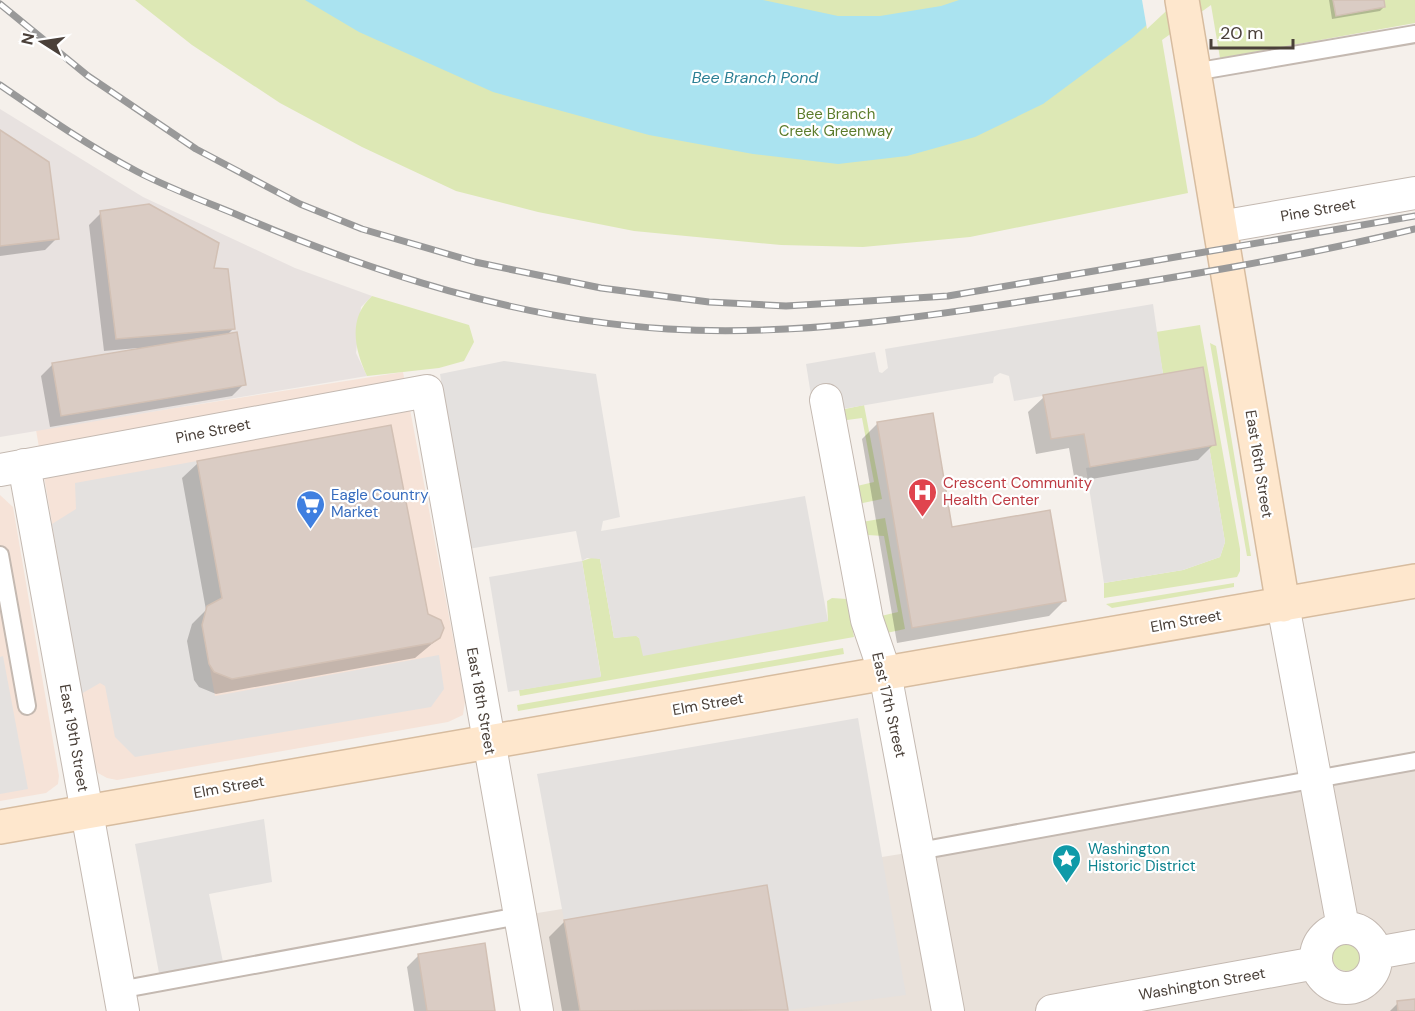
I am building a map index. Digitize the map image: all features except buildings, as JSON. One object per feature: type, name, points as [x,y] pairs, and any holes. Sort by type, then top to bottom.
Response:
[{"type":"main road","name":"East 16th Street","points":[[1184,11],[1283,604]]},
{"type":"main road","name":"Elm Street","points":[[0,827],[1415,581]]},
{"type":"street","name":"Pine Street","points":[[1220,227],[1415,193]]},
{"type":"street","name":"Pine Street","points":[[12,468],[426,390]]},
{"type":"street","name":"East 18th Street","points":[[426,390],[537,1011]]},
{"type":"street","name":"East 17th Street","points":[[826,400],[867,620],[885,673],[948,1011]]},
{"type":"street","name":"East 19th Street","points":[[12,468],[87,812],[121,1000]]},
{"type":"street","name":"East 16th Street","points":[[1283,604],[1343,927]]},
{"type":"street","points":[[1343,927],[1353,927],[1369,936],[1376,953],[1376,962],[1369,978],[1355,999],[1325,980],[1316,963],[1317,946],[1322,939],[1335,929],[1343,927]]},
{"type":"street","points":[[1376,953],[1415,946]]},
{"type":"street","name":"Washington Street","points":[[1052,1011],[1316,963]]},
{"type":"lane","points":[[1194,72],[1415,34]]},
{"type":"lane","points":[[0,555],[27,706]]},
{"type":"lane","points":[[919,851],[1415,761]]},
{"type":"lane","points":[[121,1000],[519,915]]},
{"type":"shaded area","points":[[0,109],[143,197],[295,268],[372,296],[361,307],[356,353],[367,376],[0,437]]},
{"type":"shaded area","points":[[1153,304],[1163,374],[1014,401],[1009,376],[1000,373],[994,377],[993,383],[814,414],[806,364],[875,352],[879,372],[882,373],[888,368],[885,349]]},
{"type":"shaded area","points":[[504,361],[596,374],[620,517],[603,521],[601,531],[805,496],[828,621],[643,656],[639,638],[636,636],[614,638],[600,559],[587,558],[582,561],[576,531],[468,549],[440,374]]},
{"type":"shaded area","points":[[403,372],[465,701],[463,715],[448,722],[117,780],[98,773],[93,761],[36,430]]},
{"type":"shaded area","points":[[1209,446],[1225,542],[1220,557],[1183,570],[1104,583],[1086,468]]},
{"type":"shaded area","points":[[197,461],[222,598],[208,606],[202,625],[215,696],[439,655],[444,689],[431,707],[135,757],[115,737],[105,686],[100,683],[81,694],[52,524],[76,509],[75,483]]},
{"type":"shaded area","points":[[0,495],[13,507],[59,776],[58,784],[46,793],[0,801]]},
{"type":"shaded area","points":[[582,561],[601,677],[508,692],[489,577]]},
{"type":"shaded area","points":[[3,656],[28,789],[0,794],[0,657]]},
{"type":"shaded area","points":[[858,718],[906,995],[788,1010],[767,885],[564,920],[537,774]]},
{"type":"shaded area","name":"Washington Historic District","points":[[1415,761],[1415,1011],[537,1011],[519,916],[919,851]]},
{"type":"shaded area","points":[[264,819],[272,882],[209,894],[223,962],[159,973],[135,844]]},
{"type":"green space","name":"Bee Branch Creek Greenway","points":[[135,0],[1415,0],[1415,23],[1220,58],[1211,5],[1162,40],[1188,193],[970,237],[863,247],[781,245],[634,231],[538,212],[456,191],[362,147],[280,103],[192,45]]},
{"type":"green space","points":[[372,296],[469,325],[474,342],[464,361],[439,368],[367,376],[359,355],[356,324],[364,305]]},
{"type":"green space","points":[[1200,325],[1240,549],[1240,571],[1237,577],[1104,598],[1104,583],[1183,570],[1220,557],[1225,542],[1209,446],[1163,374],[1156,332]]},
{"type":"green space","points":[[1210,343],[1216,346],[1251,556],[1247,556]]},
{"type":"green space","points":[[864,405],[882,499],[858,504],[857,486],[874,482],[862,418],[847,420],[843,413],[845,409]]},
{"type":"green space","points":[[885,518],[905,629],[882,634],[881,616],[898,612],[884,536],[867,535],[862,522]]},
{"type":"green space","points":[[594,557],[600,559],[614,638],[636,635],[639,638],[828,621],[827,601],[832,598],[847,599],[854,637],[520,696],[519,690],[601,676],[582,561]]},
{"type":"green space","points":[[1234,583],[1234,587],[1112,608],[1106,604]]},
{"type":"green space","points":[[843,648],[844,654],[518,711],[517,705]]},
{"type":"green space","points":[[1347,941],[1353,942],[1361,950],[1361,962],[1353,970],[1347,971],[1341,970],[1333,962],[1332,956],[1333,950],[1341,942]]},
{"type":"water","name":"Bee Branch Pond","points":[[305,0],[763,0],[838,16],[880,16],[941,6],[959,0],[1175,0],[1132,38],[1043,104],[975,137],[907,156],[838,164],[753,154],[649,135],[493,92],[359,32]]},
{"type":"pier","points":[[1142,0],[1178,0],[1147,29]]},
{"type":"railway","points":[[0,4],[88,76],[196,149],[300,204],[362,229],[475,262],[601,288],[709,302],[786,306],[948,296],[1415,216]]},
{"type":"railway","points":[[0,85],[85,142],[138,172],[291,237],[343,257],[449,291],[557,316],[612,324],[717,331],[864,323],[961,311],[1148,282],[1326,249],[1415,229]]},
{"type":"place","name":"Crescent Community Health Center","points":[[922,518]]},
{"type":"place","name":"Eagle Country Market","points":[[310,530]]},
{"type":"place","name":"Washington Historic District","points":[[1067,884]]}]
